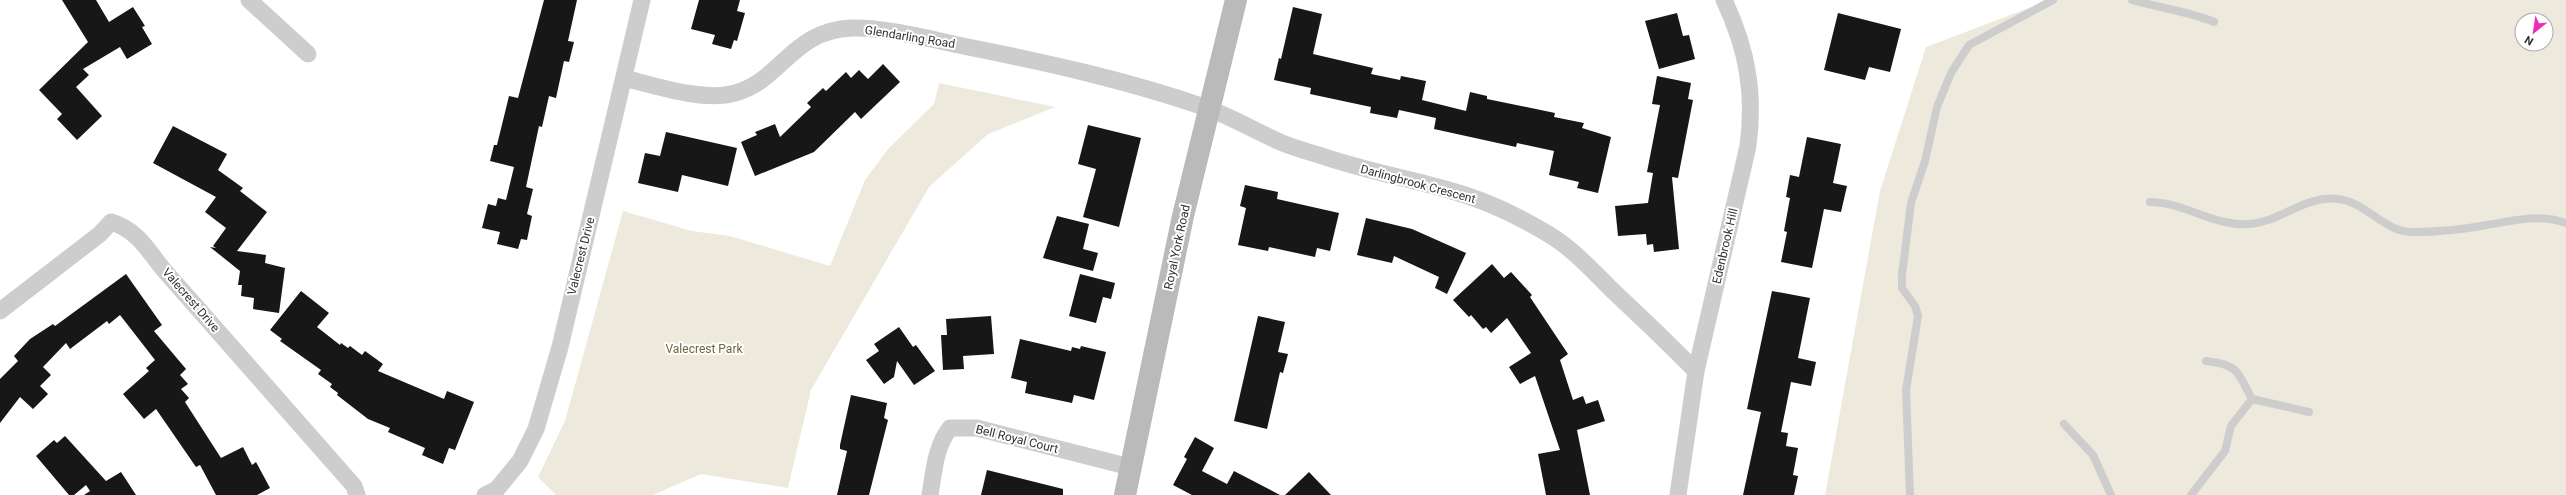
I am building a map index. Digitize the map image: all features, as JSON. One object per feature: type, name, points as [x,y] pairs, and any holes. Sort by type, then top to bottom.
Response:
[{"type":"main road","name":"Royal York Road","points":[[1125,495],[1183,216],[1236,0]]},
{"type":"street","points":[[249,0],[308,54]]},
{"type":"street","name":"Valecrest Drive","points":[[485,495],[497,489],[520,461],[536,429],[560,347],[642,0]]},
{"type":"street","name":"Edenbrook Hill","points":[[1678,495],[1696,371],[1748,146],[1752,114],[1746,62],[1738,32],[1724,0]]},
{"type":"street","name":"Glendarling Road","points":[[624,78],[698,94],[716,96],[734,94],[747,89],[805,41],[822,34],[853,28],[936,40],[1020,57],[1118,81],[1209,109]]},
{"type":"street","name":"Darlingbrook Crescent","points":[[1209,109],[1284,144],[1350,166],[1448,189],[1480,200],[1547,233],[1576,254],[1696,371]]},
{"type":"street","name":"Valecrest Drive","points":[[0,311],[100,234],[111,222],[122,225],[134,232],[163,269],[354,486],[357,495]]},
{"type":"street","name":"Bell Royal Court","points":[[930,495],[936,456],[941,439],[950,428],[977,428],[1130,467]]},
{"type":"lane","points":[[1910,495],[1906,390],[1918,316],[1915,306],[1902,288],[1902,275],[1911,203],[1925,160],[1937,107],[1957,60],[1969,45],[2053,0]]},
{"type":"lane","points":[[2132,0],[2162,9],[2198,15],[2214,22]]},
{"type":"lane","points":[[2150,202],[2165,202],[2212,218],[2249,225],[2263,222],[2305,202],[2337,198],[2362,208],[2399,231],[2461,229],[2538,216],[2566,223]]},
{"type":"lane","points":[[2206,361],[2232,367],[2239,373],[2252,399]]},
{"type":"lane","points":[[2252,399],[2309,412]]},
{"type":"lane","points":[[2191,495],[2225,450],[2232,426],[2252,399]]},
{"type":"lane","points":[[2064,424],[2093,455],[2111,495]]},
{"type":"green space","points":[[2050,0],[2566,0],[2566,495],[1825,495],[1880,191],[1926,47]]},
{"type":"green space","name":"Valecrest Park","points":[[939,83],[1055,107],[988,134],[929,187],[811,390],[788,488],[701,474],[653,495],[556,495],[538,477],[565,421],[623,211],[692,231],[730,236],[830,266],[865,180],[888,149],[934,104]]},
{"type":"building","points":[[62,0],[96,0],[109,22],[133,7],[145,26],[142,27],[152,44],[127,59],[120,47],[83,69],[89,75],[76,87],[102,116],[77,140],[57,119],[62,114],[39,90],[88,42]]},
{"type":"building","points":[[544,0],[577,0],[568,41],[574,42],[569,62],[564,61],[556,98],[549,96],[542,127],[539,126],[526,187],[533,189],[527,214],[532,216],[527,240],[521,239],[518,249],[497,244],[500,232],[482,228],[488,204],[496,206],[498,198],[506,200],[514,167],[490,161],[494,145],[497,145],[509,96],[518,98]]},
{"type":"building","points":[[699,0],[740,0],[737,11],[745,13],[737,41],[734,40],[731,49],[712,44],[715,35],[691,29]]},
{"type":"building","points":[[1293,7],[1322,14],[1313,54],[1373,68],[1371,74],[1400,80],[1401,76],[1426,81],[1422,100],[1466,111],[1470,92],[1487,96],[1487,99],[1555,113],[1554,117],[1584,123],[1582,128],[1611,137],[1598,193],[1577,188],[1579,182],[1549,175],[1554,151],[1517,143],[1516,147],[1434,129],[1436,118],[1399,110],[1397,118],[1370,113],[1371,107],[1310,94],[1311,88],[1274,80],[1279,58],[1281,59]]},
{"type":"building","points":[[1677,13],[1683,36],[1689,35],[1695,59],[1659,69],[1645,21]]},
{"type":"building","points":[[1838,13],[1901,29],[1890,72],[1869,67],[1865,80],[1824,70]]},
{"type":"building","points":[[883,64],[900,82],[861,119],[855,112],[814,152],[755,176],[741,142],[757,135],[755,132],[775,124],[780,137],[811,107],[807,103],[823,88],[826,91],[846,72],[851,78],[859,70],[868,79]]},
{"type":"building","points":[[1657,76],[1691,83],[1688,99],[1693,100],[1678,178],[1672,177],[1679,249],[1654,252],[1653,244],[1647,245],[1646,234],[1618,236],[1615,206],[1648,203],[1653,173],[1647,172],[1660,105],[1652,104]]},
{"type":"building","points":[[1088,125],[1141,138],[1119,227],[1083,217],[1096,169],[1078,164]]},
{"type":"building","points":[[173,126],[227,154],[218,170],[243,188],[240,191],[267,212],[237,251],[266,255],[265,263],[285,268],[279,313],[253,309],[254,298],[241,296],[242,285],[238,285],[240,271],[210,247],[216,248],[213,246],[226,228],[205,212],[216,197],[153,163]]},
{"type":"building","points":[[666,132],[737,148],[728,186],[682,175],[678,192],[638,183],[645,153],[660,156]]},
{"type":"building","points":[[1807,137],[1841,144],[1833,183],[1847,186],[1841,212],[1824,209],[1812,268],[1781,262],[1787,232],[1784,231],[1790,198],[1786,197],[1790,175],[1799,177]]},
{"type":"building","points":[[1245,185],[1278,192],[1277,199],[1339,213],[1330,251],[1317,248],[1315,257],[1269,247],[1268,251],[1238,245],[1246,208],[1240,206]]},
{"type":"building","points":[[1057,216],[1089,224],[1083,249],[1098,253],[1093,271],[1043,258]]},
{"type":"building","points":[[1366,218],[1412,229],[1466,253],[1447,294],[1435,288],[1439,277],[1394,256],[1392,263],[1357,255]]},
{"type":"building","points":[[1492,264],[1504,278],[1511,272],[1532,295],[1530,297],[1568,354],[1560,360],[1573,400],[1583,396],[1586,404],[1598,400],[1605,421],[1577,430],[1590,495],[1546,495],[1538,454],[1560,450],[1535,376],[1520,384],[1509,367],[1531,353],[1507,318],[1491,333],[1486,327],[1483,329],[1471,315],[1469,317],[1453,300]]},
{"type":"building","points":[[126,274],[162,325],[154,331],[186,369],[180,375],[188,384],[181,389],[189,398],[185,402],[221,458],[243,447],[252,465],[256,462],[270,488],[257,495],[216,495],[200,465],[196,467],[156,409],[144,419],[123,394],[149,371],[146,368],[155,360],[120,315],[109,324],[107,321],[70,349],[66,343],[43,367],[51,375],[40,386],[48,394],[33,409],[20,397],[0,423],[0,379],[18,361],[14,356],[30,339],[53,324],[55,326]]},
{"type":"building","points":[[1080,274],[1115,283],[1111,299],[1103,297],[1096,323],[1069,316]]},
{"type":"building","points":[[301,291],[329,313],[317,327],[340,345],[341,343],[348,348],[350,346],[362,355],[365,351],[383,364],[378,371],[444,399],[447,391],[474,402],[455,450],[449,448],[443,464],[422,455],[425,448],[388,432],[390,428],[368,419],[337,395],[338,393],[330,387],[332,384],[318,374],[321,370],[280,341],[282,339],[270,330]]},
{"type":"building","points":[[1772,291],[1810,298],[1798,358],[1816,362],[1811,386],[1791,382],[1781,432],[1788,433],[1786,446],[1798,448],[1793,475],[1798,476],[1794,495],[1743,495],[1761,412],[1747,409]]},
{"type":"building","points":[[991,316],[994,354],[963,356],[964,369],[943,370],[941,335],[947,335],[946,319]]},
{"type":"building","points":[[1258,316],[1285,322],[1278,352],[1288,354],[1283,373],[1280,372],[1267,429],[1234,421]]},
{"type":"building","points":[[899,327],[913,347],[916,345],[935,371],[914,385],[897,361],[894,377],[884,384],[866,360],[879,351],[874,344]]},
{"type":"building","points":[[1020,339],[1071,351],[1072,347],[1080,349],[1081,346],[1106,352],[1094,400],[1074,395],[1072,403],[1025,393],[1027,382],[1011,378]]},
{"type":"building","points":[[851,395],[887,403],[884,418],[888,420],[869,495],[837,495],[847,451],[840,449],[840,445]]},
{"type":"building","points":[[65,436],[106,481],[121,472],[136,495],[84,495],[90,491],[86,485],[74,495],[69,495],[36,456],[54,440],[57,443]]},
{"type":"building","points":[[1195,437],[1214,448],[1202,471],[1227,484],[1234,471],[1280,495],[1192,495],[1173,485],[1187,459],[1184,457]]},
{"type":"building","points":[[987,470],[1063,489],[1063,495],[981,495]]},
{"type":"building","points":[[1309,472],[1331,495],[1285,495]]}]
